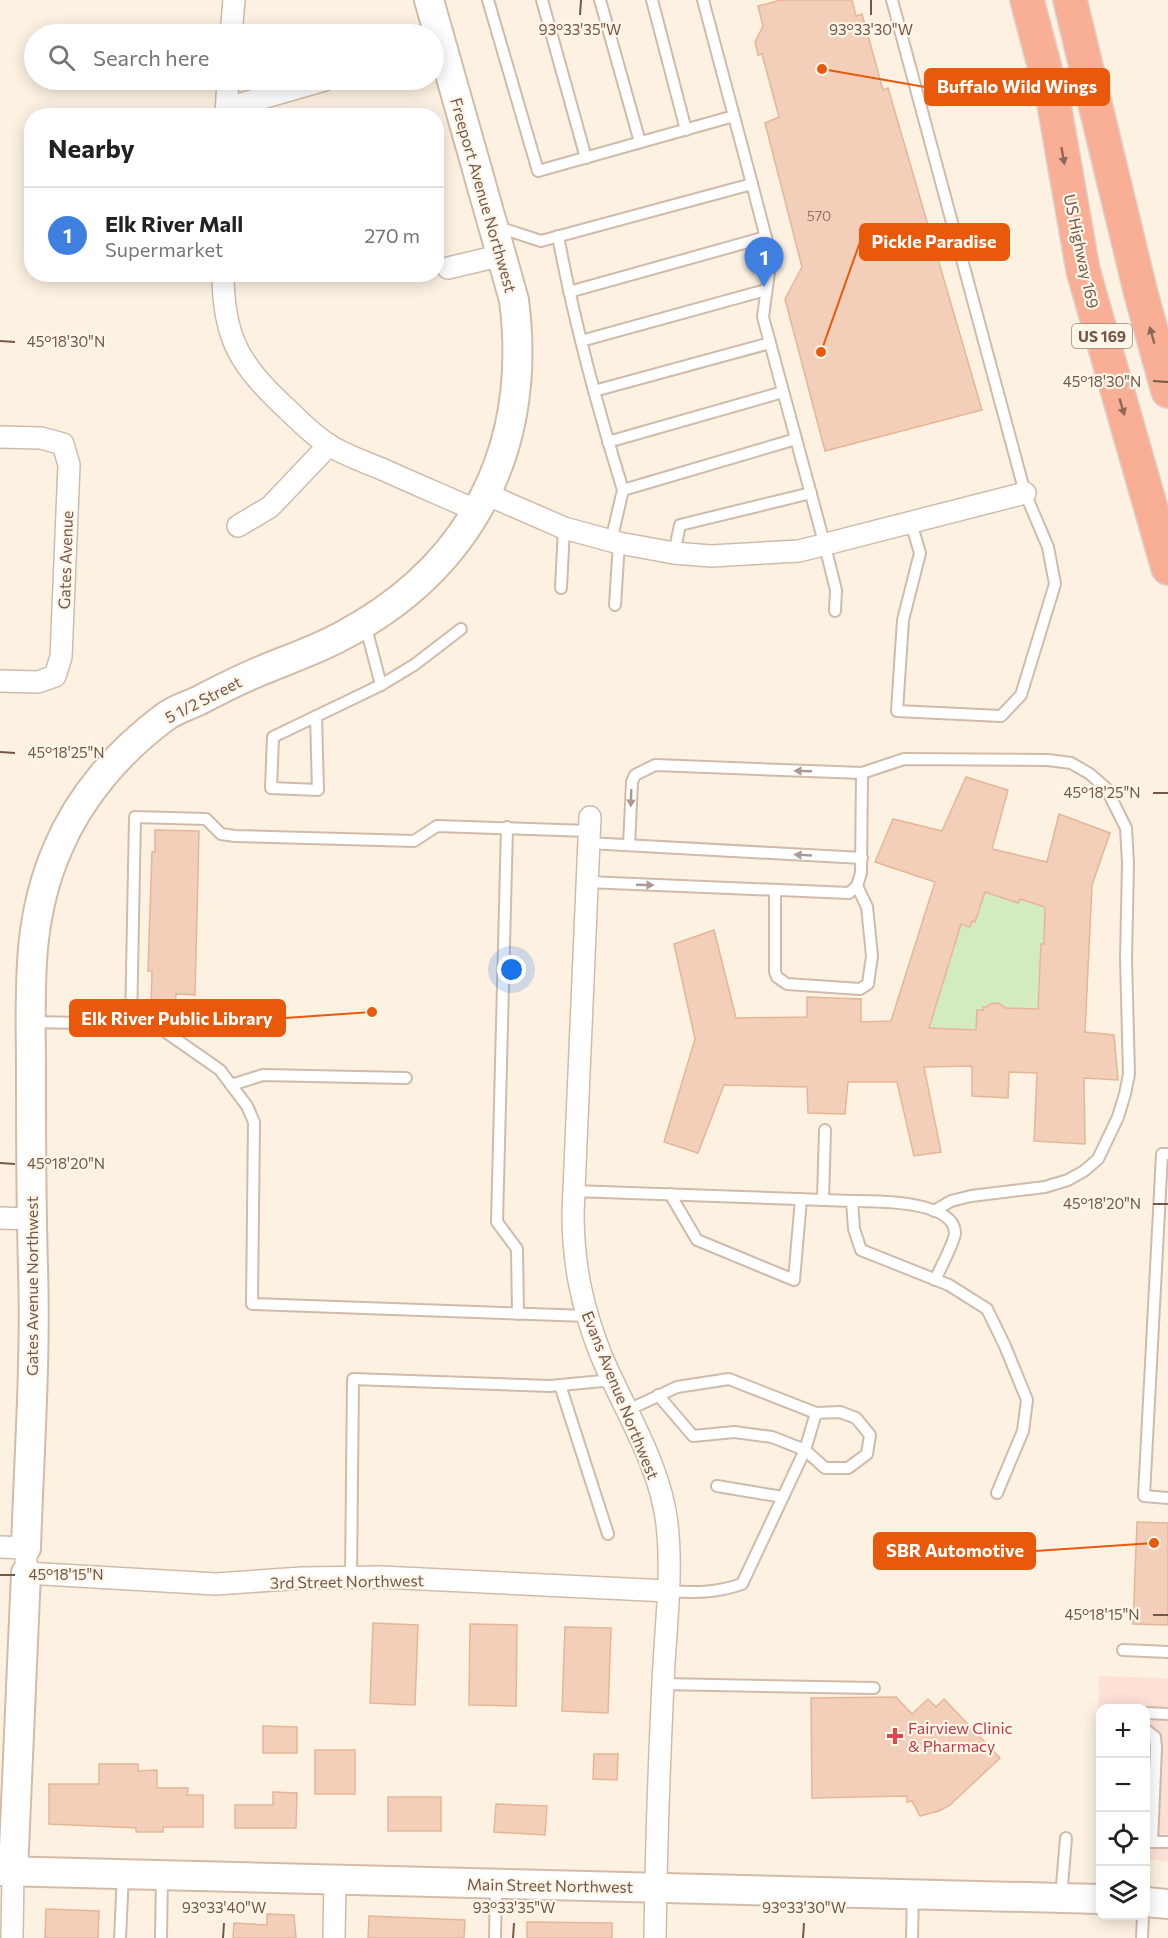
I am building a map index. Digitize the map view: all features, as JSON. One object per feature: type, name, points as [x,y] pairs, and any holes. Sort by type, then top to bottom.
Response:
[{"type":"highway","points":[[1003,0],[1053,99]]},
{"type":"highway","name":"US Highway 169","points":[[1027,0],[1053,99],[1083,270],[1168,568]]},
{"type":"highway","name":"US 169","points":[[1070,0],[1141,294],[1168,391]]},
{"type":"highway","points":[[1080,0],[1089,80]]},
{"type":"street","points":[[232,24],[234,0]]},
{"type":"street","name":"Freeport Avenue Northwest","points":[[429,0],[434,24]]},
{"type":"street","name":"Freeport Avenue Northwest","points":[[265,669],[336,640],[365,623],[393,605],[442,561],[463,535],[481,502],[507,442],[515,405],[519,369],[514,300],[477,165],[444,66]]},
{"type":"street","points":[[226,108],[227,90]]},
{"type":"street","points":[[238,108],[294,90]]},
{"type":"street","points":[[448,268],[503,255]]},
{"type":"street","points":[[223,282],[223,303],[228,326],[237,349],[251,371],[268,391],[329,445],[481,502],[615,542],[674,553],[711,556],[799,551],[1025,493]]},
{"type":"street","name":"Gates Avenue","points":[[0,437],[41,438],[63,444],[69,465],[61,657],[55,676],[38,682],[0,681]]},
{"type":"street","points":[[238,526],[270,507],[329,445]]},
{"type":"street","name":"5 1/2 Street","points":[[58,848],[83,801],[100,778],[120,757],[167,716],[265,669]]},
{"type":"street","name":"Evans Avenue Northwest","points":[[589,830],[573,1243],[576,1272],[588,1316],[601,1354],[643,1442],[661,1496],[667,1524],[668,1591],[655,1887],[655,1938]]},
{"type":"street","name":"Gates Avenue Northwest","points":[[12,1938],[6,1871],[17,1556],[33,1281],[31,956],[40,898],[58,848]]},
{"type":"street","points":[[0,1218],[31,1219]]},
{"type":"street","name":"3rd Street Northwest","points":[[17,1556],[216,1584],[302,1578],[351,1578],[668,1591]]},
{"type":"street","name":"Main Street Northwest","points":[[6,1871],[1096,1899]]},
{"type":"street","points":[[334,1938],[335,1880]]},
{"type":"street","points":[[1150,1902],[1168,1904]]},
{"type":"lane","points":[[488,0],[538,171],[734,116]]},
{"type":"lane","points":[[543,0],[586,158]]},
{"type":"lane","points":[[600,0],[640,142]]},
{"type":"lane","points":[[652,0],[686,130]]},
{"type":"lane","points":[[702,0],[771,257],[763,317],[836,590],[835,611]]},
{"type":"lane","points":[[892,0],[1025,493],[1048,547],[1055,584],[1021,695],[1001,716],[897,711],[903,620],[920,553],[911,523]]},
{"type":"lane","points":[[495,226],[541,241],[752,184]]},
{"type":"lane","points":[[558,236],[568,292],[623,490],[615,542],[615,605]]},
{"type":"lane","points":[[568,292],[766,237]]},
{"type":"lane","points":[[582,340],[766,290]]},
{"type":"lane","points":[[594,391],[770,343]]},
{"type":"lane","points":[[608,442],[783,392]]},
{"type":"lane","points":[[623,490],[796,439]]},
{"type":"lane","points":[[674,553],[680,525],[811,493]]},
{"type":"lane","points":[[561,588],[564,528]]},
{"type":"lane","points":[[365,623],[381,685]]},
{"type":"lane","points":[[316,716],[318,790],[271,788],[273,737],[316,716],[381,685],[414,665],[460,629]]},
{"type":"lane","points":[[629,845],[632,782],[635,775],[656,765],[862,773],[904,759],[1048,760],[1071,763],[1090,774],[1107,788],[1126,828],[1128,863],[1126,959],[1129,1074],[1118,1117],[1098,1159],[1084,1171],[1068,1180],[1045,1187],[971,1196],[951,1201],[934,1211]]},
{"type":"lane","points":[[853,890],[861,873],[862,773]]},
{"type":"lane","points":[[131,1024],[135,817],[206,819],[222,834],[235,836],[414,841],[437,826],[507,827],[589,830],[629,845],[862,858]]},
{"type":"lane","points":[[507,827],[497,1222],[517,1249],[518,1314]]},
{"type":"lane","points":[[587,882],[775,891],[853,890]]},
{"type":"lane","points":[[775,891],[775,972],[777,977],[787,984],[860,988],[868,984],[872,956],[867,907],[853,890]]},
{"type":"lane","points":[[31,1022],[131,1024],[160,1028],[220,1070],[248,1106],[254,1122],[252,1304],[588,1316]]},
{"type":"lane","points":[[231,1085],[262,1075],[406,1078]]},
{"type":"lane","points":[[823,1200],[825,1130]]},
{"type":"lane","points":[[1168,1154],[1162,1154],[1144,1496],[1168,1498]]},
{"type":"lane","points":[[574,1191],[851,1201],[885,1200],[923,1207],[944,1215],[952,1224],[955,1234],[935,1280]]},
{"type":"lane","points":[[670,1194],[697,1240],[794,1280],[801,1199]]},
{"type":"lane","points":[[851,1201],[854,1229],[861,1250],[949,1285],[987,1309],[1027,1401],[1023,1431],[997,1493]]},
{"type":"lane","points":[[351,1578],[353,1379],[561,1385],[613,1380]]},
{"type":"lane","points":[[627,1410],[658,1395],[676,1387],[729,1379],[816,1413],[840,1412],[856,1418],[870,1435],[867,1454],[848,1468],[825,1468],[805,1450],[772,1437],[734,1432],[693,1436],[658,1395]]},
{"type":"lane","points":[[561,1385],[608,1534]]},
{"type":"lane","points":[[668,1591],[693,1593],[723,1591],[742,1584],[805,1450],[816,1413]]},
{"type":"lane","points":[[717,1486],[783,1497]]},
{"type":"lane","points":[[1123,1650],[1168,1652]]},
{"type":"lane","points":[[663,1684],[874,1688]]},
{"type":"lane","points":[[1150,1713],[1168,1714]]},
{"type":"lane","points":[[1150,1733],[1155,1737],[1156,1748],[1150,1829]]},
{"type":"lane","points":[[1061,1898],[1066,1839]]},
{"type":"lane","points":[[1150,1842],[1168,1842]]},
{"type":"lane","points":[[120,1938],[123,1875]]},
{"type":"lane","points":[[161,1938],[162,1876]]},
{"type":"lane","points":[[495,1938],[496,1884]]},
{"type":"lane","points":[[912,1938],[913,1894]]},
{"type":"lane","points":[[1142,1938],[1143,1920]]},
{"type":"shaded area","points":[[1099,1676],[1168,1678],[1168,1861],[1150,1860],[1150,1704],[1099,1704]]},
{"type":"green space","points":[[985,892],[1018,903],[1020,899],[1048,907],[1045,912],[1045,922],[1048,923],[1048,944],[1041,945],[1037,1024],[998,1003],[983,1007],[983,1010],[977,1010],[976,1030],[929,1028],[961,924],[978,902],[982,902]]},
{"type":"building","points":[[781,0],[852,0],[856,16],[862,14],[883,90],[888,88],[982,410],[825,451],[785,299],[802,267],[765,123],[779,117],[762,54],[758,55],[755,42],[763,26],[758,6]]},
{"type":"building","points":[[966,777],[1008,790],[992,849],[1047,862],[1059,814],[1110,833],[1092,885],[1085,1032],[1114,1035],[1118,1080],[1084,1078],[1085,1144],[1034,1141],[1037,1073],[1009,1072],[1008,1098],[972,1096],[972,1066],[924,1067],[941,1152],[914,1156],[897,1082],[848,1082],[845,1114],[808,1113],[807,1087],[724,1085],[698,1153],[664,1142],[695,1039],[674,944],[714,930],[736,1018],[807,1017],[807,997],[861,999],[861,1022],[891,1021],[935,882],[875,862],[893,819],[942,831]],"holes":[[[985,892],[1018,903],[1020,899],[1045,907],[1038,1009],[1006,1008],[998,1003],[990,1004],[983,1007],[983,1010],[977,1010],[976,1030],[929,1028],[961,924],[970,927],[972,921],[975,922]]]},
{"type":"building","points":[[155,830],[199,831],[195,995],[176,994],[175,1010],[151,1009],[152,971],[148,971],[152,852],[155,852]]},
{"type":"building","points":[[1137,1522],[1168,1523],[1168,1625],[1133,1624]]},
{"type":"building","points":[[373,1623],[418,1625],[415,1705],[370,1703]]},
{"type":"building","points":[[470,1624],[517,1625],[516,1706],[469,1705]]},
{"type":"building","points":[[565,1627],[611,1628],[608,1713],[562,1711]]},
{"type":"building","name":"Fairview Clinic & Pharmacy","points":[[896,1697],[912,1714],[928,1699],[936,1707],[944,1699],[1000,1758],[950,1805],[939,1811],[920,1816],[912,1801],[907,1802],[907,1796],[812,1798],[811,1698]]},
{"type":"building","points":[[263,1726],[297,1727],[297,1753],[263,1753]]},
{"type":"building","points":[[315,1750],[355,1750],[355,1794],[315,1794]]},
{"type":"building","points":[[594,1754],[618,1754],[617,1780],[593,1779]]},
{"type":"building","points":[[99,1764],[138,1764],[138,1771],[157,1770],[157,1788],[188,1788],[187,1795],[203,1795],[203,1827],[163,1827],[163,1832],[136,1832],[136,1828],[49,1824],[49,1784],[99,1784]]},
{"type":"building","points":[[273,1792],[297,1793],[296,1828],[235,1828],[235,1805],[273,1805]]},
{"type":"building","points":[[388,1797],[441,1797],[441,1831],[388,1831]]},
{"type":"building","points":[[496,1804],[547,1806],[545,1835],[494,1832]]},
{"type":"building","points":[[46,1909],[99,1911],[98,1938],[45,1938]]},
{"type":"building","points":[[267,1914],[294,1915],[296,1938],[233,1938],[234,1923],[267,1925]]},
{"type":"building","points":[[369,1916],[465,1920],[464,1938],[368,1938]]},
{"type":"building","points":[[527,1922],[612,1923],[612,1938],[527,1938]]},
{"type":"place","name":"Buffalo Wild Wings","points":[[822,69]]},
{"type":"place","name":"Elk River Mall","points":[[764,287]]},
{"type":"place","name":"Pickle Paradise","points":[[821,352]]},
{"type":"place","name":"Elk River Public Library","points":[[372,1012]]},
{"type":"place","name":"SBR Automotive","points":[[1154,1543]]},
{"type":"place","name":"Fairview Clinic & Pharmacy","points":[[895,1736]]}]
